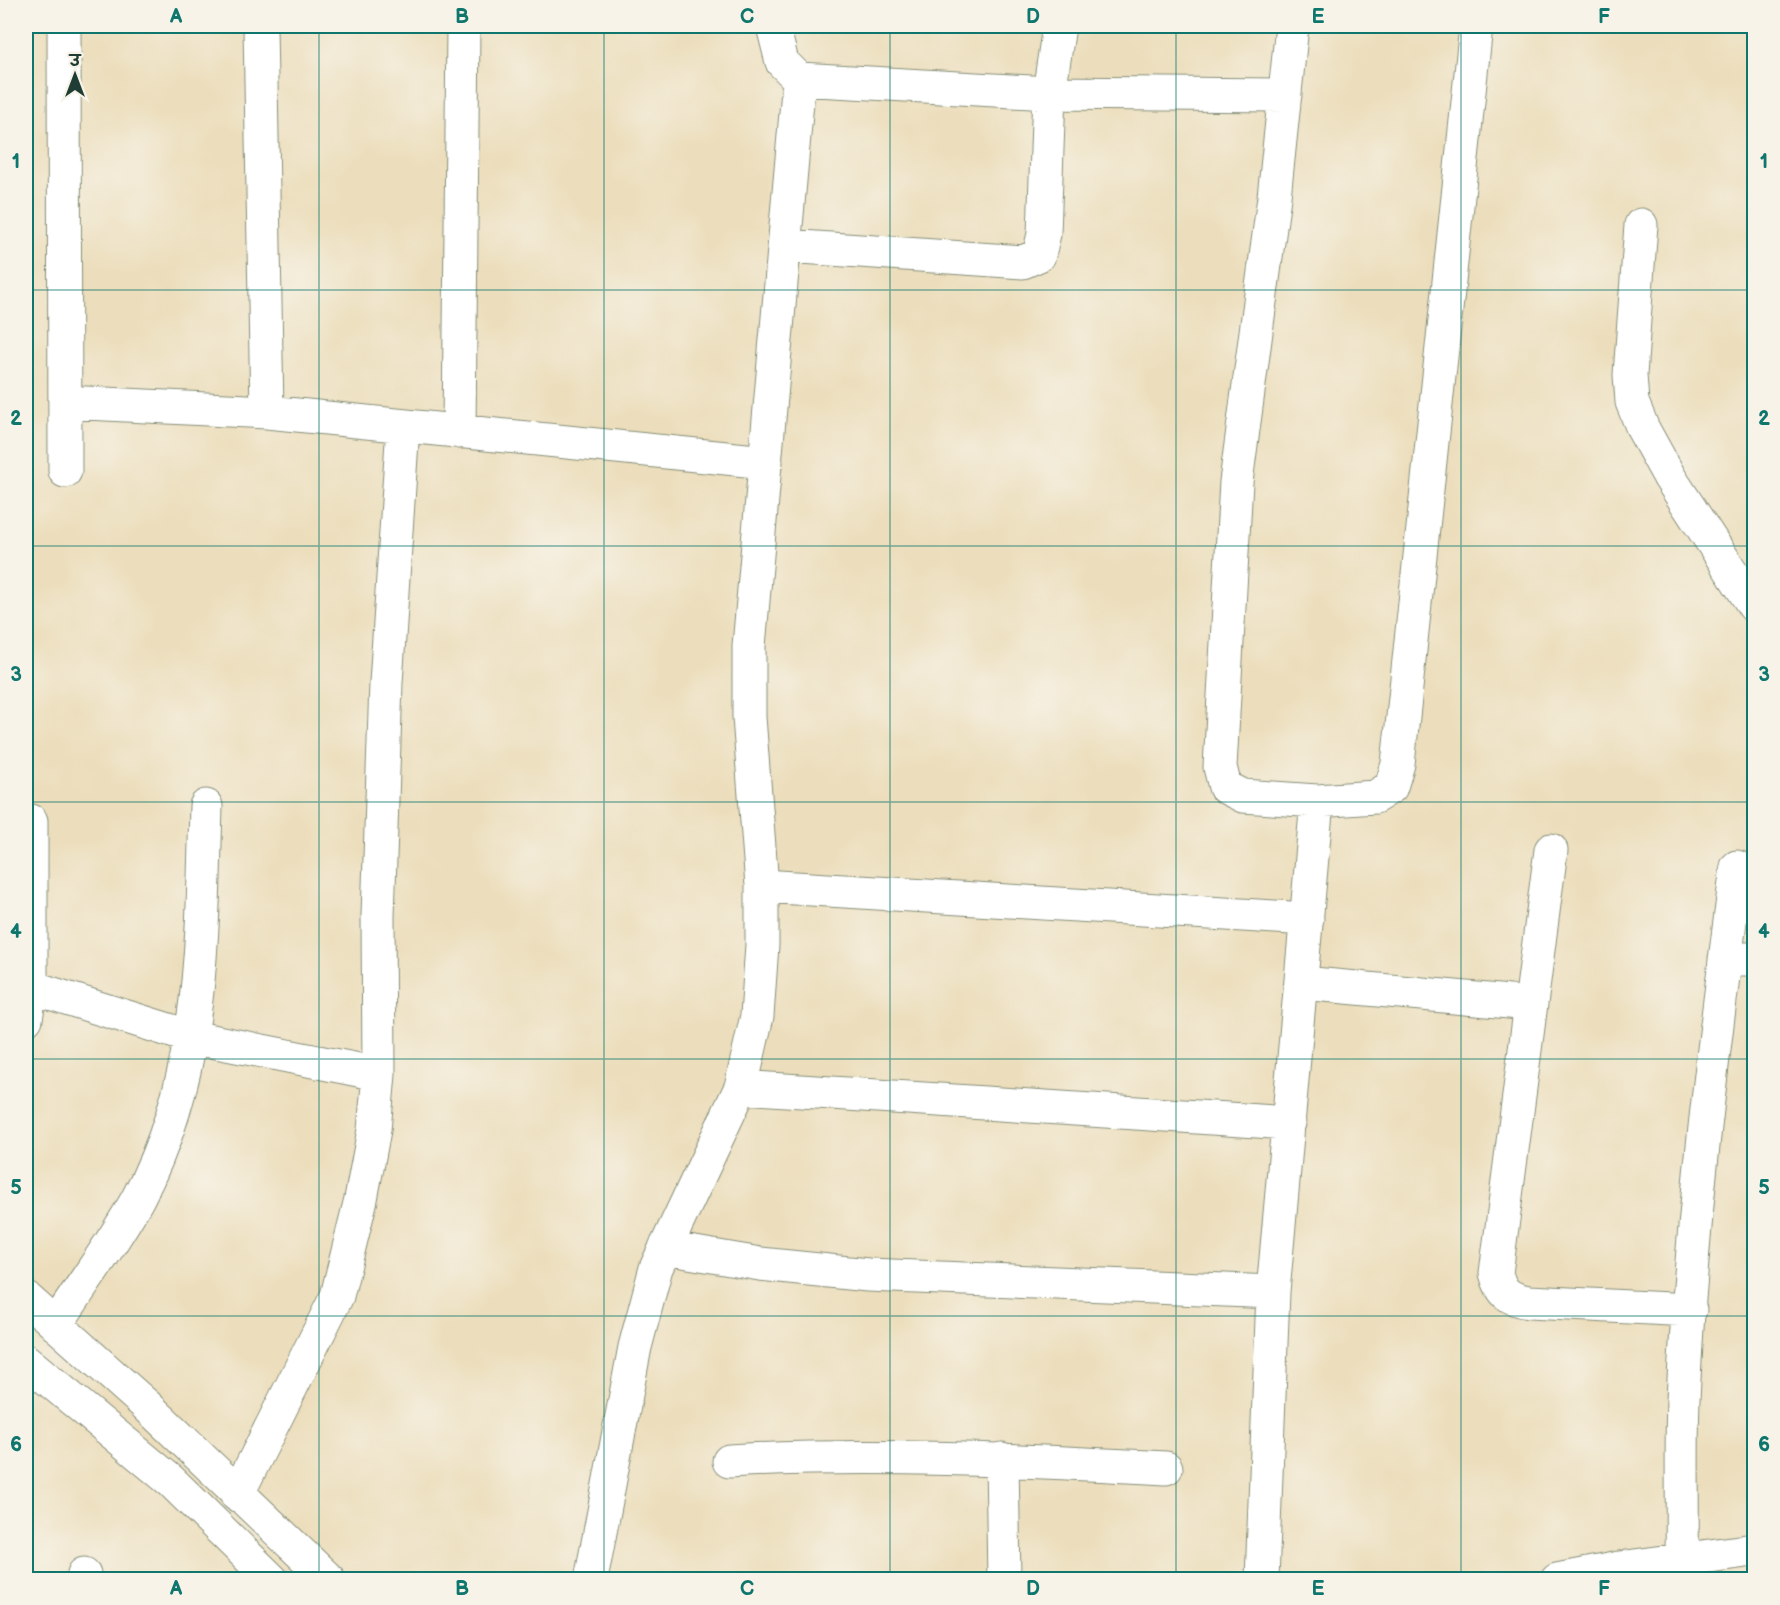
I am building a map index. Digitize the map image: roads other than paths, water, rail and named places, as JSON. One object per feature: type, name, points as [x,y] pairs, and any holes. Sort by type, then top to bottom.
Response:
[{"type":"street","points":[[64,26],[65,471]]},
{"type":"street","points":[[260,26],[267,412]]},
{"type":"street","points":[[459,432],[463,26]]},
{"type":"street","points":[[773,26],[782,62],[799,79],[1049,93],[1285,95]]},
{"type":"street","points":[[786,246],[1023,262],[1038,255],[1044,234],[1049,93],[1059,26]]},
{"type":"street","points":[[1292,26],[1275,197],[1236,482],[1220,767],[1225,787],[1243,796],[1317,801],[1376,797],[1391,787],[1398,764],[1476,26]]},
{"type":"street","points":[[591,1580],[635,1347],[656,1268],[741,1088],[757,1016],[762,945],[762,886],[749,717],[749,646],[799,79]]},
{"type":"street","points":[[1641,225],[1630,375],[1632,402],[1643,429],[1670,478],[1755,606]]},
{"type":"street","points":[[65,402],[267,412],[766,462]]},
{"type":"street","points":[[237,1495],[337,1296],[361,1199],[374,1130],[379,1074],[378,916],[385,695],[403,426]]},
{"type":"street","points":[[1262,1580],[1273,1292],[1317,801]]},
{"type":"street","points":[[56,1324],[138,1198],[171,1119],[197,1007],[202,959],[206,806]]},
{"type":"street","points":[[26,1019],[31,987],[31,821]]},
{"type":"street","points":[[1551,850],[1496,1274],[1500,1289],[1512,1299],[1529,1302],[1690,1310]]},
{"type":"street","points":[[1682,1558],[1683,1400],[1707,1096],[1740,959],[1737,867]]},
{"type":"street","points":[[762,886],[1307,919]]},
{"type":"street","points":[[1302,983],[1532,1004]]},
{"type":"street","points":[[31,987],[191,1037],[379,1074]]},
{"type":"street","points":[[741,1088],[1289,1123]]},
{"type":"street","points":[[665,1248],[760,1264],[868,1275],[1273,1292]]},
{"type":"street","points":[[26,1298],[146,1405],[237,1495],[329,1580]]},
{"type":"street","points":[[26,1361],[171,1481],[272,1580]]},
{"type":"street","points":[[729,1461],[811,1457],[1002,1459],[1166,1468]]},
{"type":"street","points":[[1002,1459],[1004,1580]]},
{"type":"street","points":[[1557,1580],[1682,1558],[1755,1550]]}]
